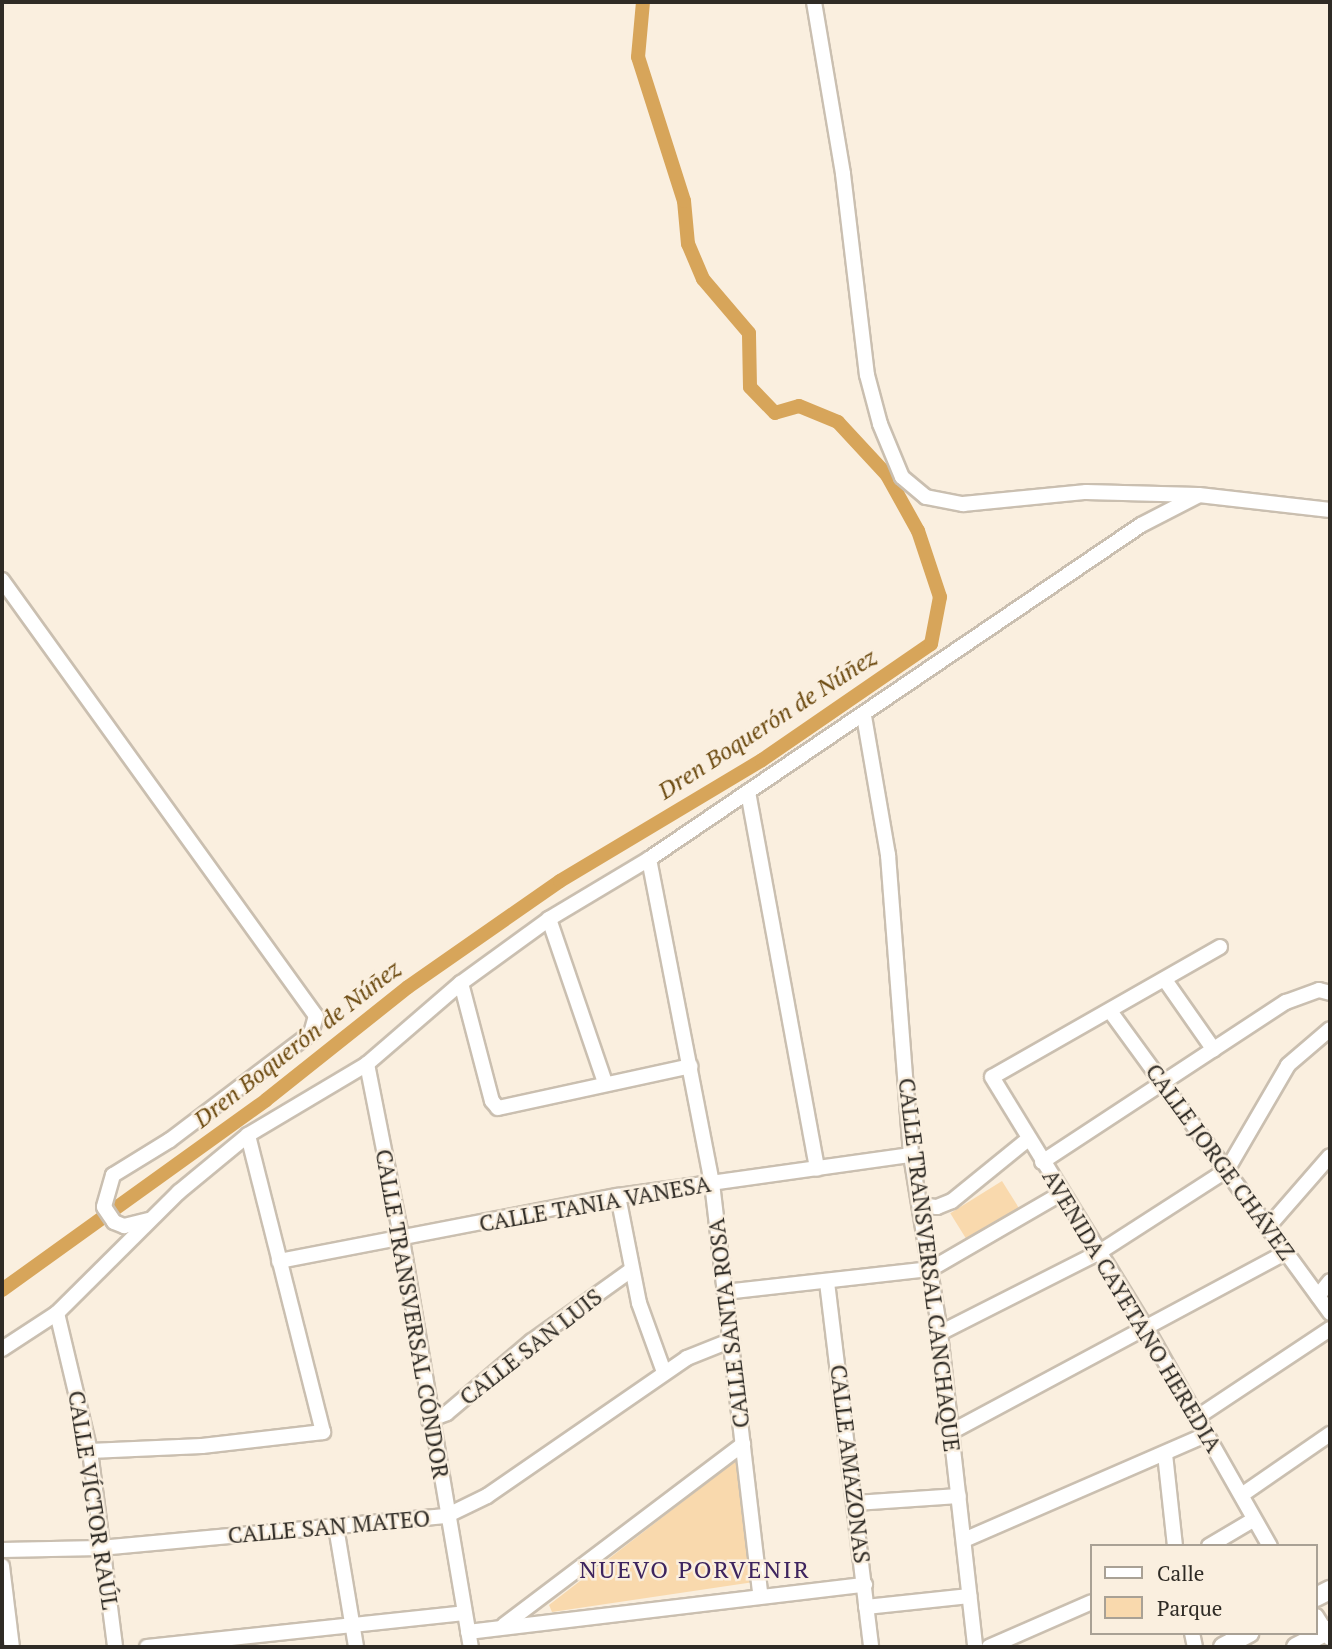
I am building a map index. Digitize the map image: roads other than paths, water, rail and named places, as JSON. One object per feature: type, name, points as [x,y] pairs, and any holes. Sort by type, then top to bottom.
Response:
[{"type":"street","points":[[814,2],[843,174],[867,375],[902,477],[926,497],[963,504],[1086,492],[1199,495],[1330,510]]},
{"type":"street","points":[[2,1349],[57,1313],[154,1217],[248,1135],[367,1064],[461,983],[549,919],[649,859],[864,716],[1080,564],[1199,495]]},
{"type":"street","points":[[2,580],[316,1016],[311,1033],[170,1140],[113,1175],[104,1208],[114,1222],[135,1226],[154,1217]]},
{"type":"street","name":"CALLE TRANSVERSAL CANCHAQUE","points":[[864,716],[888,855],[911,1155],[932,1269],[975,1647]]},
{"type":"street","points":[[748,792],[817,1169]]},
{"type":"street","name":"CALLE SANTA ROSA","points":[[649,859],[712,1183],[760,1594]]},
{"type":"street","points":[[549,919],[605,1083]]},
{"type":"street","points":[[1111,1011],[1220,947]]},
{"type":"street","points":[[1165,980],[1214,1050]]},
{"type":"street","points":[[461,983],[494,1107],[690,1066]]},
{"type":"street","points":[[1042,1162],[1286,1002],[1319,990],[1330,993]]},
{"type":"street","name":"AVENIDA CAYETANO HEREDIA","points":[[1111,1011],[992,1077],[1027,1140],[1146,1328],[1196,1418],[1243,1494],[1253,1520],[1269,1544]]},
{"type":"street","name":"CALLE JORGE CHÁVEZ","points":[[1111,1011],[1330,1313]]},
{"type":"street","points":[[940,1333],[1098,1253],[1227,1170],[1288,1065],[1330,1029]]},
{"type":"street","name":"CALLE TRANSVERSAL CÓNDOR","points":[[367,1064],[402,1240],[429,1420],[471,1647]]},
{"type":"street","points":[[90,1451],[202,1446],[323,1432],[248,1135]]},
{"type":"street","points":[[922,1205],[937,1207],[952,1201],[1027,1140]]},
{"type":"street","name":"CALLE TANIA VANESA","points":[[279,1261],[402,1240],[618,1195],[911,1155]]},
{"type":"street","points":[[1268,1227],[1330,1156]]},
{"type":"street","points":[[725,1292],[932,1269],[1062,1193]]},
{"type":"street","points":[[618,1195],[631,1270],[664,1372]]},
{"type":"street","points":[[951,1432],[1286,1252]]},
{"type":"street","name":"CALLE SAN LUIS","points":[[429,1420],[447,1413],[532,1341],[631,1270]]},
{"type":"street","points":[[1318,1296],[1330,1281]]},
{"type":"street","name":"CALLE AMAZONAS","points":[[827,1282],[871,1647]]},
{"type":"street","name":"CALLE VÍCTOR RAÚL","points":[[57,1313],[90,1451],[100,1548],[115,1647]]},
{"type":"street","points":[[1196,1418],[1330,1329]]},
{"type":"street","name":"CALLE SAN MATEO","points":[[2,1550],[100,1548],[446,1516],[487,1496],[664,1372],[700,1351],[732,1340]]},
{"type":"street","points":[[1243,1494],[1330,1434]]},
{"type":"street","points":[[964,1539],[1206,1435]]},
{"type":"street","points":[[504,1625],[743,1444]]},
{"type":"street","points":[[1165,1454],[1175,1544]]},
{"type":"street","points":[[855,1503],[959,1496]]},
{"type":"street","points":[[1212,1544],[1253,1520]]},
{"type":"street","points":[[336,1527],[356,1647]]},
{"type":"street","points":[[2,1566],[12,1647]]},
{"type":"street","points":[[468,1632],[504,1625],[760,1594],[865,1585]]},
{"type":"street","points":[[866,1607],[969,1596]]},
{"type":"street","points":[[989,1647],[1090,1603]]},
{"type":"street","points":[[147,1647],[464,1613]]},
{"type":"street","points":[[1223,1647],[1246,1635]]},
{"type":"street","points":[[1296,1647],[1316,1635]]},
{"type":"waterway","name":"Dren Boquerón de Núñez","points":[[2,1290],[266,1100],[408,987],[560,881],[762,760],[931,644],[940,597],[918,531],[887,475],[838,422],[799,406],[775,413],[750,387],[749,333],[703,279],[688,244],[684,201],[638,57],[643,2]]},
{"type":"district","name":"NUEVO PORVENIR","points":[[695,1570]]}]
